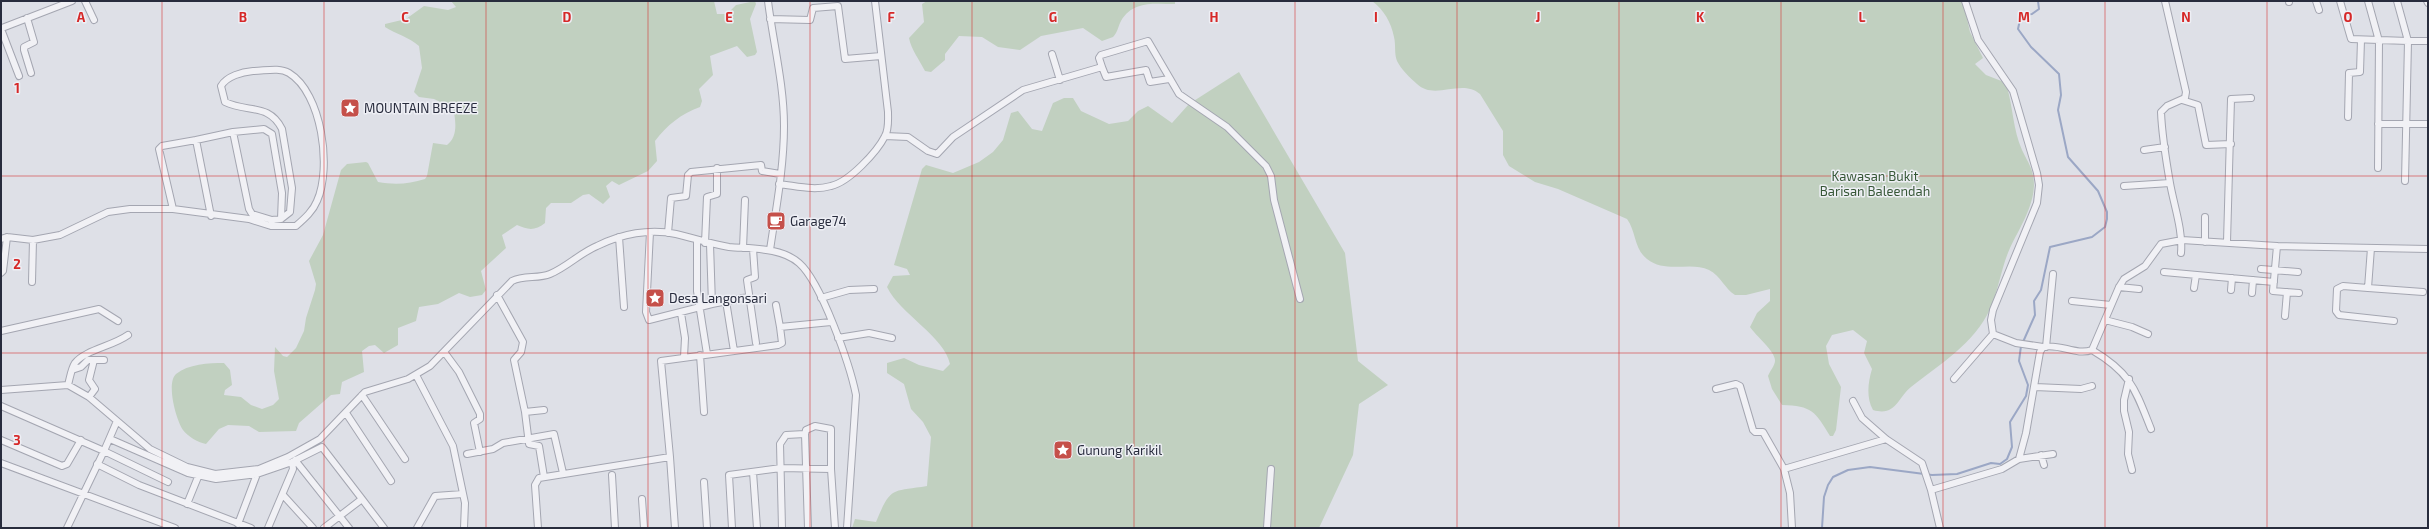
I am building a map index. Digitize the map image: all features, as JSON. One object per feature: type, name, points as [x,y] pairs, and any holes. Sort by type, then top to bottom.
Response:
[{"type":"street","points":[[19,76],[2,29],[72,1]]},
{"type":"street","points":[[85,1],[94,20]]},
{"type":"street","points":[[768,1],[780,76],[784,125],[779,184],[770,250]]},
{"type":"street","points":[[779,184],[808,188],[833,186],[843,181],[859,167],[885,136],[888,128],[888,112],[875,1]]},
{"type":"street","points":[[1954,379],[1993,334],[1991,320],[1993,310],[2037,203],[2039,185],[2013,91],[1978,40],[1965,1]]},
{"type":"street","points":[[2165,1],[2186,92],[2185,98],[2167,106],[2161,112],[2161,126],[2170,183],[2182,240],[2181,253]]},
{"type":"street","points":[[2316,1],[2319,10]]},
{"type":"street","points":[[2340,1],[2351,38],[2379,41],[2428,41]]},
{"type":"street","points":[[2368,1],[2379,41],[2378,168]]},
{"type":"street","points":[[2397,1],[2408,41],[2405,123],[2405,181]]},
{"type":"street","points":[[770,19],[810,20],[811,9],[838,6],[845,59],[881,56]]},
{"type":"street","points":[[27,18],[34,42],[24,47],[24,50],[31,73]]},
{"type":"street","points":[[2348,117],[2349,73],[2360,72],[2361,40]]},
{"type":"street","points":[[1168,79],[1150,82],[1146,70],[1106,77],[1099,58],[1100,55],[1148,41],[1168,79],[1178,94],[1227,127],[1266,166],[1271,176],[1274,200],[1300,299]]},
{"type":"street","points":[[1052,54],[1060,80]]},
{"type":"street","points":[[885,136],[908,138],[928,152],[937,154],[953,137],[1023,90],[1102,67]]},
{"type":"street","points":[[1,273],[4,271],[4,238],[33,240],[60,235],[108,212],[130,209],[173,210],[212,216],[249,219],[272,223],[296,226],[310,214],[321,191],[325,159],[319,124],[311,97],[304,87],[290,74],[280,70],[248,71],[225,81],[221,91],[225,102],[241,108],[268,113],[278,120],[282,129],[292,199],[290,212],[282,219],[272,223],[252,214],[249,209],[233,132]]},
{"type":"street","points":[[2227,242],[2231,144],[2231,100],[2251,98]]},
{"type":"street","points":[[2182,100],[2198,105],[2206,146],[2231,144]]},
{"type":"street","points":[[2378,124],[2428,124]]},
{"type":"street","points":[[173,210],[159,150],[162,146],[233,132],[264,129],[272,134],[282,193],[282,219]]},
{"type":"street","points":[[196,140],[212,216]]},
{"type":"street","points":[[2144,150],[2165,147]]},
{"type":"street","points":[[668,233],[671,198],[686,196],[689,173],[717,168],[761,165],[762,171],[780,174]]},
{"type":"street","points":[[712,304],[706,197],[717,194],[717,168]]},
{"type":"street","points":[[2124,186],[2170,183]]},
{"type":"street","points":[[743,248],[745,200]]},
{"type":"street","points":[[2205,242],[2206,217]]},
{"type":"street","points":[[650,232],[648,318],[651,320],[726,300],[748,296]]},
{"type":"street","points":[[1,390],[68,385],[89,397],[145,445],[167,458],[206,473],[225,474],[259,469],[288,457],[320,438],[362,395],[416,375],[445,353],[497,295],[518,278],[548,274],[584,252],[619,237],[650,232],[668,233],[708,244],[770,250],[798,262],[807,272],[821,298],[838,338],[852,378],[856,395],[847,528]]},
{"type":"street","points":[[619,237],[624,307]]},
{"type":"street","points":[[32,282],[33,240]]},
{"type":"street","points":[[2092,350],[2119,287],[2124,279],[2145,266],[2161,244],[2182,240],[2277,246],[2428,249]]},
{"type":"street","points":[[697,241],[699,308],[707,354]]},
{"type":"street","points":[[2277,246],[2273,291],[2300,293]]},
{"type":"street","points":[[2368,288],[2371,248]]},
{"type":"street","points":[[753,249],[755,277],[747,280],[748,296],[756,343]]},
{"type":"street","points":[[2261,269],[2298,272]]},
{"type":"street","points":[[2164,272],[2274,282]]},
{"type":"street","points":[[2019,459],[2035,387],[2038,358],[2044,347],[2053,274]]},
{"type":"street","points":[[2194,288],[2196,275]]},
{"type":"street","points":[[697,278],[710,278]]},
{"type":"street","points":[[2231,290],[2232,278]]},
{"type":"street","points":[[2252,293],[2253,280]]},
{"type":"street","points":[[2394,321],[2339,315],[2336,311],[2337,289],[2343,286],[2422,292]]},
{"type":"street","points":[[2119,287],[2138,289]]},
{"type":"street","points":[[821,298],[849,290],[874,289]]},
{"type":"street","points":[[2285,316],[2287,292]]},
{"type":"street","points":[[497,295],[522,342],[521,352],[514,360],[525,412],[529,445],[539,446],[544,477]]},
{"type":"street","points":[[726,300],[734,351]]},
{"type":"street","points":[[2072,301],[2111,305]]},
{"type":"street","points":[[675,528],[670,457],[660,364],[663,360],[780,344],[782,339],[776,305]]},
{"type":"street","points":[[1,331],[99,309],[118,321]]},
{"type":"street","points":[[681,313],[685,338],[684,357]]},
{"type":"street","points":[[2106,320],[2132,326],[2148,334]]},
{"type":"street","points":[[780,327],[831,322]]},
{"type":"street","points":[[838,338],[869,333],[892,338]]},
{"type":"street","points":[[1993,334],[2020,343],[2044,347],[2057,346],[2083,352],[2092,350],[2119,368],[2129,379],[2136,390],[2151,429]]},
{"type":"street","points":[[68,385],[75,364],[86,354],[108,347],[128,335]]},
{"type":"street","points":[[445,353],[459,372],[480,414],[480,419],[474,423],[480,452]]},
{"type":"street","points":[[700,355],[704,412]]},
{"type":"street","points":[[89,397],[95,389],[89,380],[94,360]]},
{"type":"street","points":[[72,370],[81,367],[85,361],[104,360]]},
{"type":"street","points":[[416,375],[453,446],[465,506],[464,528]]},
{"type":"street","points":[[2129,379],[2124,400],[2124,411],[2129,432],[2128,454],[2132,470]]},
{"type":"street","points":[[1716,389],[1739,384],[1753,430],[1755,432],[1763,432],[1784,468],[1790,493],[1792,528]]},
{"type":"street","points":[[2035,387],[2081,389],[2092,386]]},
{"type":"street","points":[[362,395],[405,459]]},
{"type":"street","points":[[1853,400],[1862,418],[1886,439],[1916,457],[1927,474],[1940,528]]},
{"type":"street","points":[[1,406],[81,440],[168,482]]},
{"type":"street","points":[[525,412],[544,410]]},
{"type":"street","points":[[346,412],[391,481]]},
{"type":"street","points":[[67,528],[110,439],[117,421]]},
{"type":"street","points":[[808,528],[805,434],[806,430],[815,426],[830,429],[835,528]]},
{"type":"street","points":[[467,454],[493,449],[503,443],[555,434],[564,473]]},
{"type":"street","points":[[782,528],[780,444],[784,437],[805,434]]},
{"type":"street","points":[[110,439],[198,477],[228,479],[257,474],[294,461],[322,448],[384,528]]},
{"type":"street","points":[[1784,468],[1886,439]]},
{"type":"street","points":[[1,440],[62,466],[67,464],[81,440]]},
{"type":"street","points":[[1931,490],[2002,469],[2019,459],[2054,454]]},
{"type":"street","points":[[2041,455],[2044,465]]},
{"type":"street","points":[[538,528],[535,485],[537,480],[564,473],[670,457]]},
{"type":"street","points":[[268,528],[283,495],[293,469],[294,461]]},
{"type":"street","points":[[294,461],[348,528]]},
{"type":"street","points":[[1,463],[175,528]]},
{"type":"street","points":[[97,464],[187,504],[251,528]]},
{"type":"street","points":[[732,528],[729,475],[781,468],[831,469]]},
{"type":"street","points":[[1267,528],[1271,469]]},
{"type":"street","points":[[753,472],[757,528]]},
{"type":"street","points":[[238,524],[257,474]]},
{"type":"street","points":[[612,475],[615,528]]},
{"type":"street","points":[[187,504],[198,477]]},
{"type":"street","points":[[704,482],[707,528]]},
{"type":"street","points":[[417,528],[435,496],[463,494]]},
{"type":"street","points":[[283,495],[313,528]]},
{"type":"street","points":[[324,528],[362,499]]},
{"type":"street","points":[[642,499],[644,528]]},
{"type":"green space","points":[[451,1],[714,1],[717,14],[727,14],[736,5],[755,1],[756,4],[750,19],[757,52],[755,55],[747,57],[737,46],[710,56],[713,75],[699,89],[702,101],[700,107],[681,117],[670,125],[655,141],[657,161],[648,171],[619,185],[612,181],[606,186],[610,197],[603,204],[589,194],[583,195],[571,203],[551,203],[546,208],[545,223],[541,226],[531,229],[517,225],[502,235],[506,248],[481,271],[486,290],[482,295],[470,297],[459,293],[438,304],[419,307],[416,321],[398,328],[398,345],[384,353],[375,345],[369,346],[362,351],[364,372],[342,382],[340,394],[331,395],[299,423],[296,431],[259,432],[249,426],[228,425],[219,429],[206,444],[193,439],[187,435],[180,425],[173,402],[172,393],[173,379],[176,374],[186,368],[205,364],[224,363],[230,370],[232,385],[225,390],[224,395],[241,397],[251,405],[262,409],[273,405],[279,399],[274,371],[275,347],[283,356],[287,357],[296,348],[304,331],[306,318],[316,284],[309,261],[323,235],[341,170],[347,164],[366,162],[368,163],[378,182],[402,184],[425,179],[427,176],[433,143],[447,145],[451,142],[455,133],[453,108],[434,99],[419,97],[414,92],[422,68],[419,46],[411,40],[385,27],[385,24],[406,19],[424,6],[448,10],[456,7]]},
{"type":"green space","points":[[927,1],[1175,1],[1175,4],[1152,4],[1138,6],[1132,9],[1121,21],[1113,37],[1102,41],[1083,28],[1041,36],[1020,50],[998,47],[982,37],[959,36],[945,54],[945,60],[931,72],[925,71],[909,38],[924,22],[922,4]]},
{"type":"green space","name":"Kawasan Bukit Barisan Baleendah","points":[[1372,1],[1963,1],[1970,32],[1983,58],[1975,64],[1986,75],[2004,82],[2007,87],[2019,142],[2032,171],[2034,180],[2031,202],[2010,248],[1990,309],[1975,333],[1966,343],[1911,387],[1896,405],[1887,411],[1873,410],[1869,400],[1869,379],[1872,369],[1864,353],[1867,341],[1853,330],[1832,335],[1826,346],[1829,364],[1841,387],[1836,430],[1833,436],[1830,436],[1816,415],[1800,407],[1782,405],[1772,389],[1768,376],[1775,361],[1774,357],[1750,327],[1757,313],[1770,301],[1770,289],[1746,295],[1735,295],[1717,275],[1709,270],[1694,267],[1662,266],[1654,263],[1643,255],[1637,245],[1627,219],[1558,189],[1535,182],[1509,166],[1503,155],[1503,131],[1480,94],[1465,88],[1440,90],[1424,89],[1417,84],[1397,61],[1395,40],[1391,26],[1383,12]]},
{"type":"green space","points":[[1239,72],[1345,253],[1358,361],[1388,385],[1359,404],[1353,455],[1319,528],[852,528],[855,519],[876,522],[885,502],[889,496],[894,493],[906,489],[927,486],[931,437],[923,422],[911,409],[904,384],[887,373],[887,363],[904,358],[919,365],[943,371],[950,364],[946,354],[931,334],[901,306],[887,287],[893,276],[910,275],[907,269],[894,265],[922,169],[926,165],[953,173],[979,162],[993,152],[1003,140],[1011,113],[1018,111],[1032,129],[1042,131],[1053,103],[1064,98],[1073,98],[1081,111],[1109,124],[1128,121],[1138,111],[1148,106],[1172,123],[1189,104]]},
{"type":"waterway","points":[[2023,342],[2035,315],[2034,301],[2041,290],[2050,247],[2092,237],[2105,227],[2107,219],[2107,212],[2098,191],[2068,157],[2058,110],[2061,95],[2059,74],[2031,47],[2018,29],[2021,15],[2032,14],[2039,9],[2038,1]]},
{"type":"waterway","points":[[1822,528],[1824,497],[1828,485],[1833,477],[1848,470],[1870,467],[1932,475],[1957,474],[1991,463],[2000,464],[2007,459],[2012,447],[2010,422],[2026,396],[2028,385],[2019,361],[2021,346]]},
{"type":"place","name":"MOUNTAIN BREEZE","points":[[350,108]]},
{"type":"place","name":"Garage74","points":[[776,221]]},
{"type":"place","name":"Desa Langonsari","points":[[655,298]]},
{"type":"place","name":"Gunung Karikil","points":[[1063,450]]}]
